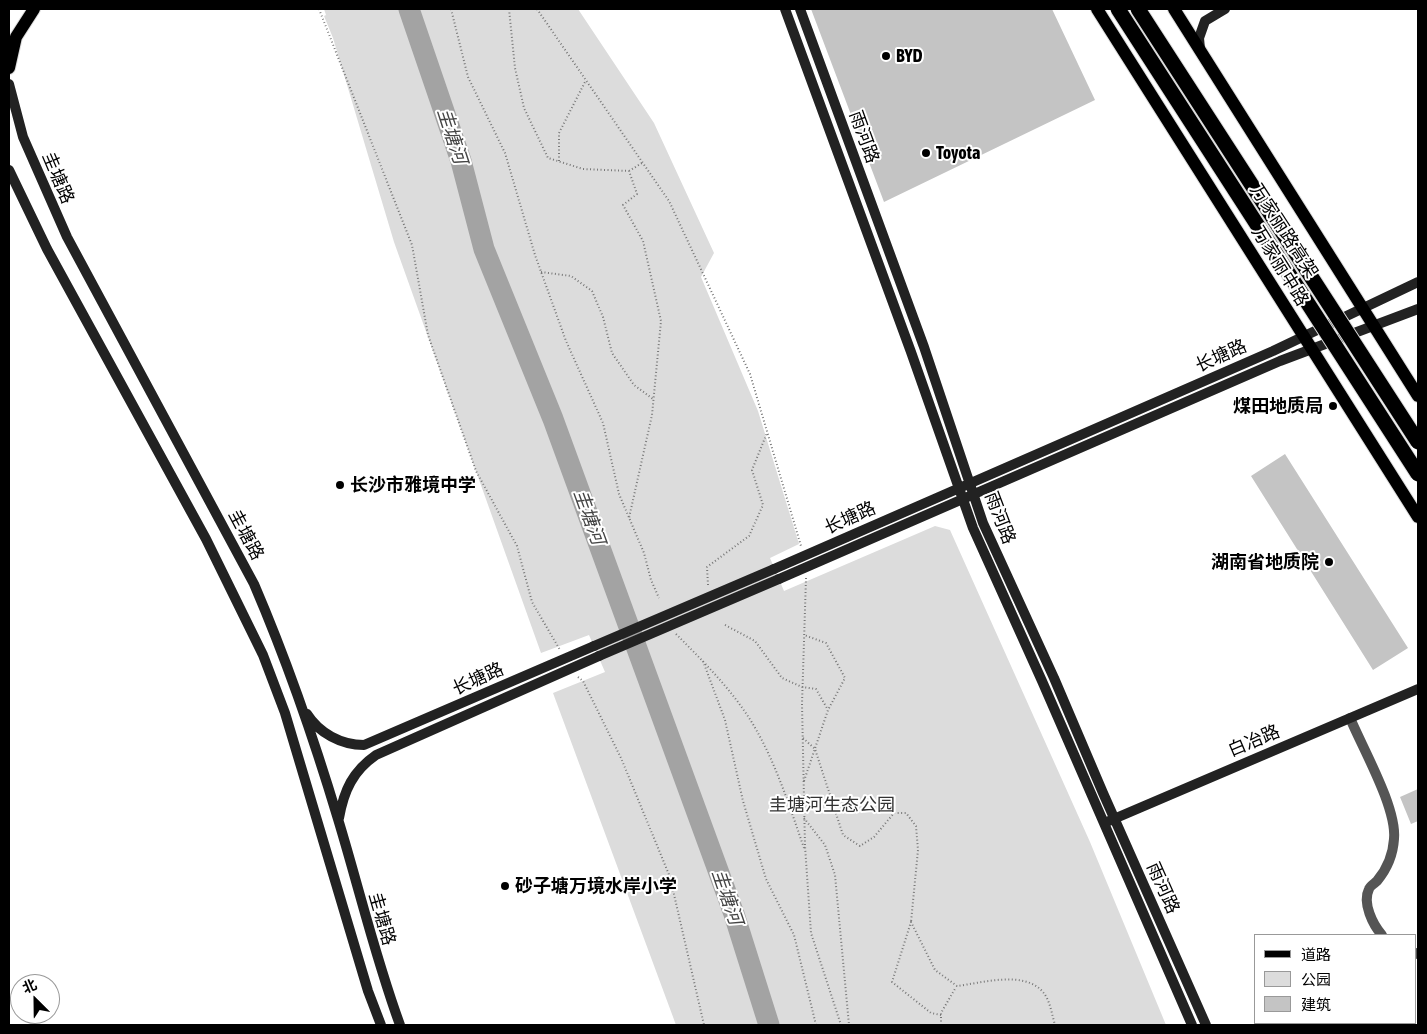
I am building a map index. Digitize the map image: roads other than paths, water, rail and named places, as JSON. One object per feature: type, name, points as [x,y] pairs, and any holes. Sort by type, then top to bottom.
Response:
[{"type":"highway","name":"万家丽路高架","points":[[1118,9],[1418,474]]},
{"type":"highway","name":"万家丽路高架","points":[[1138,9],[1418,442]]},
{"type":"main road","points":[[9,68],[16,37],[34,9]]},
{"type":"main road","name":"雨河路","points":[[786,9],[911,352],[975,535],[1042,681],[1192,1025]]},
{"type":"main road","name":"雨河路","points":[[800,9],[924,347],[973,495],[995,550],[1054,678],[1115,821],[1206,1025]]},
{"type":"main road","name":"万家丽中路","points":[[1097,9],[1418,517]]},
{"type":"main road","points":[[1174,9],[1418,396]]},
{"type":"main road","points":[[1200,50],[1199,38],[1205,21],[1225,9]]},
{"type":"main road","name":"圭塘路","points":[[9,84],[23,137],[42,185],[99,299],[254,584],[301,704],[339,822],[366,921],[400,1025]]},
{"type":"main road","name":"圭塘路","points":[[9,170],[47,249],[211,548],[263,655],[285,713],[365,982],[381,1025]]},
{"type":"main road","name":"长塘路","points":[[339,822],[343,796],[350,781],[363,764],[376,755],[569,670],[776,574],[804,556],[1303,336],[1418,282]]},
{"type":"main road","name":"长塘路","points":[[301,704],[311,720],[328,735],[349,745],[364,745],[594,646],[776,574],[807,567],[1271,365],[1418,309]]},
{"type":"main road","name":"白冶路","points":[[1351,721],[1418,689]]},
{"type":"main road","name":"白冶路","points":[[1104,826],[1351,721],[1418,696]]},
{"type":"street","points":[[1351,721],[1390,811],[1394,828],[1391,856],[1382,874],[1369,888],[1370,914],[1381,934]]},
{"type":"waterway","name":"圭塘河","points":[[409,9],[461,161],[484,249],[553,419],[734,914],[769,1025]]},
{"type":"place","name":"BYD","points":[[886,56]]},
{"type":"place","name":"Toyota","points":[[926,153]]},
{"type":"place","name":"煤田地质局","points":[[1333,406]]},
{"type":"place","name":"长沙市雅境中学","points":[[340,485]]},
{"type":"place","name":"湖南省地质院","points":[[1329,562]]},
{"type":"place","name":"砂子塘万境水岸小学","points":[[505,886]]},
{"type":"park label","name":"圭塘河生态公园","points":[[832,805]]}]
